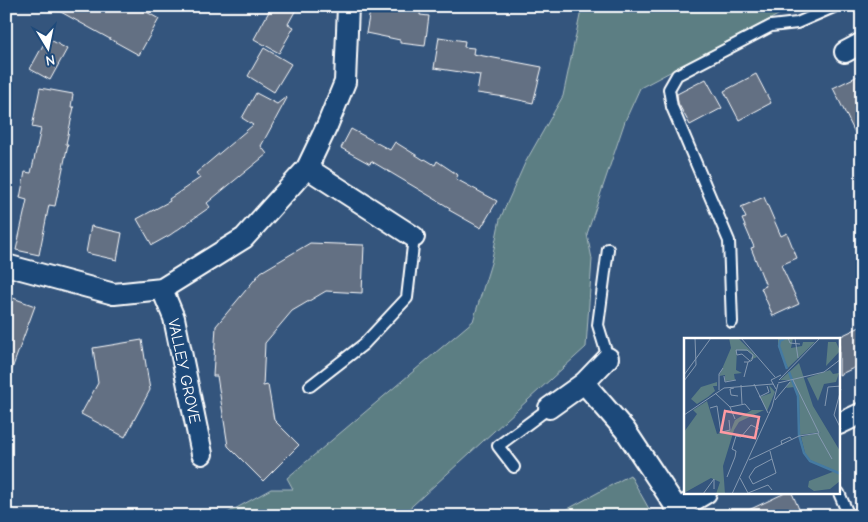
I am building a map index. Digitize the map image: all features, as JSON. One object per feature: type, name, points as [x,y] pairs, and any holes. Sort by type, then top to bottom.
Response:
[{"type":"street","points":[[6,264],[114,294],[162,289],[244,238],[307,168],[327,126],[345,82],[348,6]]},
{"type":"street","points":[[307,168],[414,238]]},
{"type":"street","name":"VALLEY GROVE","points":[[162,289],[174,318],[202,454]]},
{"type":"street","points":[[549,408],[584,383],[608,358]]},
{"type":"street","points":[[584,383],[625,430],[680,512],[705,494]]},
{"type":"street","points":[[840,424],[862,413]]},
{"type":"lane","points":[[732,322],[728,241],[672,107],[669,89],[677,75],[771,26],[797,23],[836,6]]},
{"type":"lane","points":[[310,386],[364,344],[407,298],[414,238]]},
{"type":"lane","points":[[608,249],[598,325],[608,358]]},
{"type":"lane","points":[[514,468],[498,446],[549,408]]},
{"type":"lane","points":[[838,494],[849,516]]},
{"type":"green space","points":[[582,6],[795,6],[640,88],[625,121],[587,234],[592,259],[586,347],[401,516],[222,516],[271,489],[293,489],[287,478],[473,321],[491,263],[500,219],[525,163],[563,96]]},
{"type":"green space","points":[[630,475],[653,516],[555,516]]},
{"type":"building","points":[[50,6],[136,6],[159,19],[139,55]]},
{"type":"building","points":[[272,6],[298,6],[288,24],[294,27],[279,53],[254,39]]},
{"type":"building","points":[[371,6],[421,6],[420,15],[429,16],[425,46],[400,43],[400,40],[366,33]]},
{"type":"building","points":[[439,37],[465,41],[464,47],[474,48],[473,54],[542,67],[533,103],[477,93],[480,75],[434,68]]},
{"type":"building","points":[[47,38],[67,49],[50,80],[30,69]]},
{"type":"building","points":[[264,48],[291,64],[274,92],[248,76]]},
{"type":"building","points":[[756,74],[771,103],[739,120],[724,91]]},
{"type":"building","points":[[862,74],[862,147],[833,88]]},
{"type":"building","points":[[706,79],[722,108],[690,125],[678,103],[677,94]]},
{"type":"building","points":[[40,88],[73,94],[71,107],[74,107],[55,206],[49,205],[39,255],[16,250],[27,200],[20,198],[25,172],[31,173],[41,129],[32,127]]},
{"type":"building","points":[[256,93],[277,104],[287,98],[261,146],[267,154],[207,203],[210,207],[152,245],[137,219],[170,201],[169,199],[200,178],[196,173],[253,125],[242,118]]},
{"type":"building","points":[[351,129],[390,150],[395,142],[435,165],[437,161],[458,175],[456,179],[497,201],[481,228],[371,161],[370,164],[341,148]]},
{"type":"building","points":[[764,197],[781,236],[787,233],[797,258],[781,265],[799,304],[773,316],[761,288],[766,286],[751,248],[754,247],[742,219],[746,218],[741,207]]},
{"type":"building","points":[[91,226],[122,233],[117,260],[86,253]]},
{"type":"building","points":[[310,243],[364,245],[362,293],[326,291],[292,311],[265,343],[263,386],[268,385],[274,420],[299,445],[263,481],[228,446],[217,376],[213,376],[216,326],[261,272]]},
{"type":"building","points":[[13,298],[35,306],[9,377],[6,377],[6,315]]},
{"type":"building","points":[[862,326],[862,364],[840,375],[840,338]]},
{"type":"building","points":[[142,340],[150,390],[125,437],[81,414],[98,383],[93,348]]},
{"type":"building","points":[[783,494],[792,494],[802,516],[736,516]]}]
